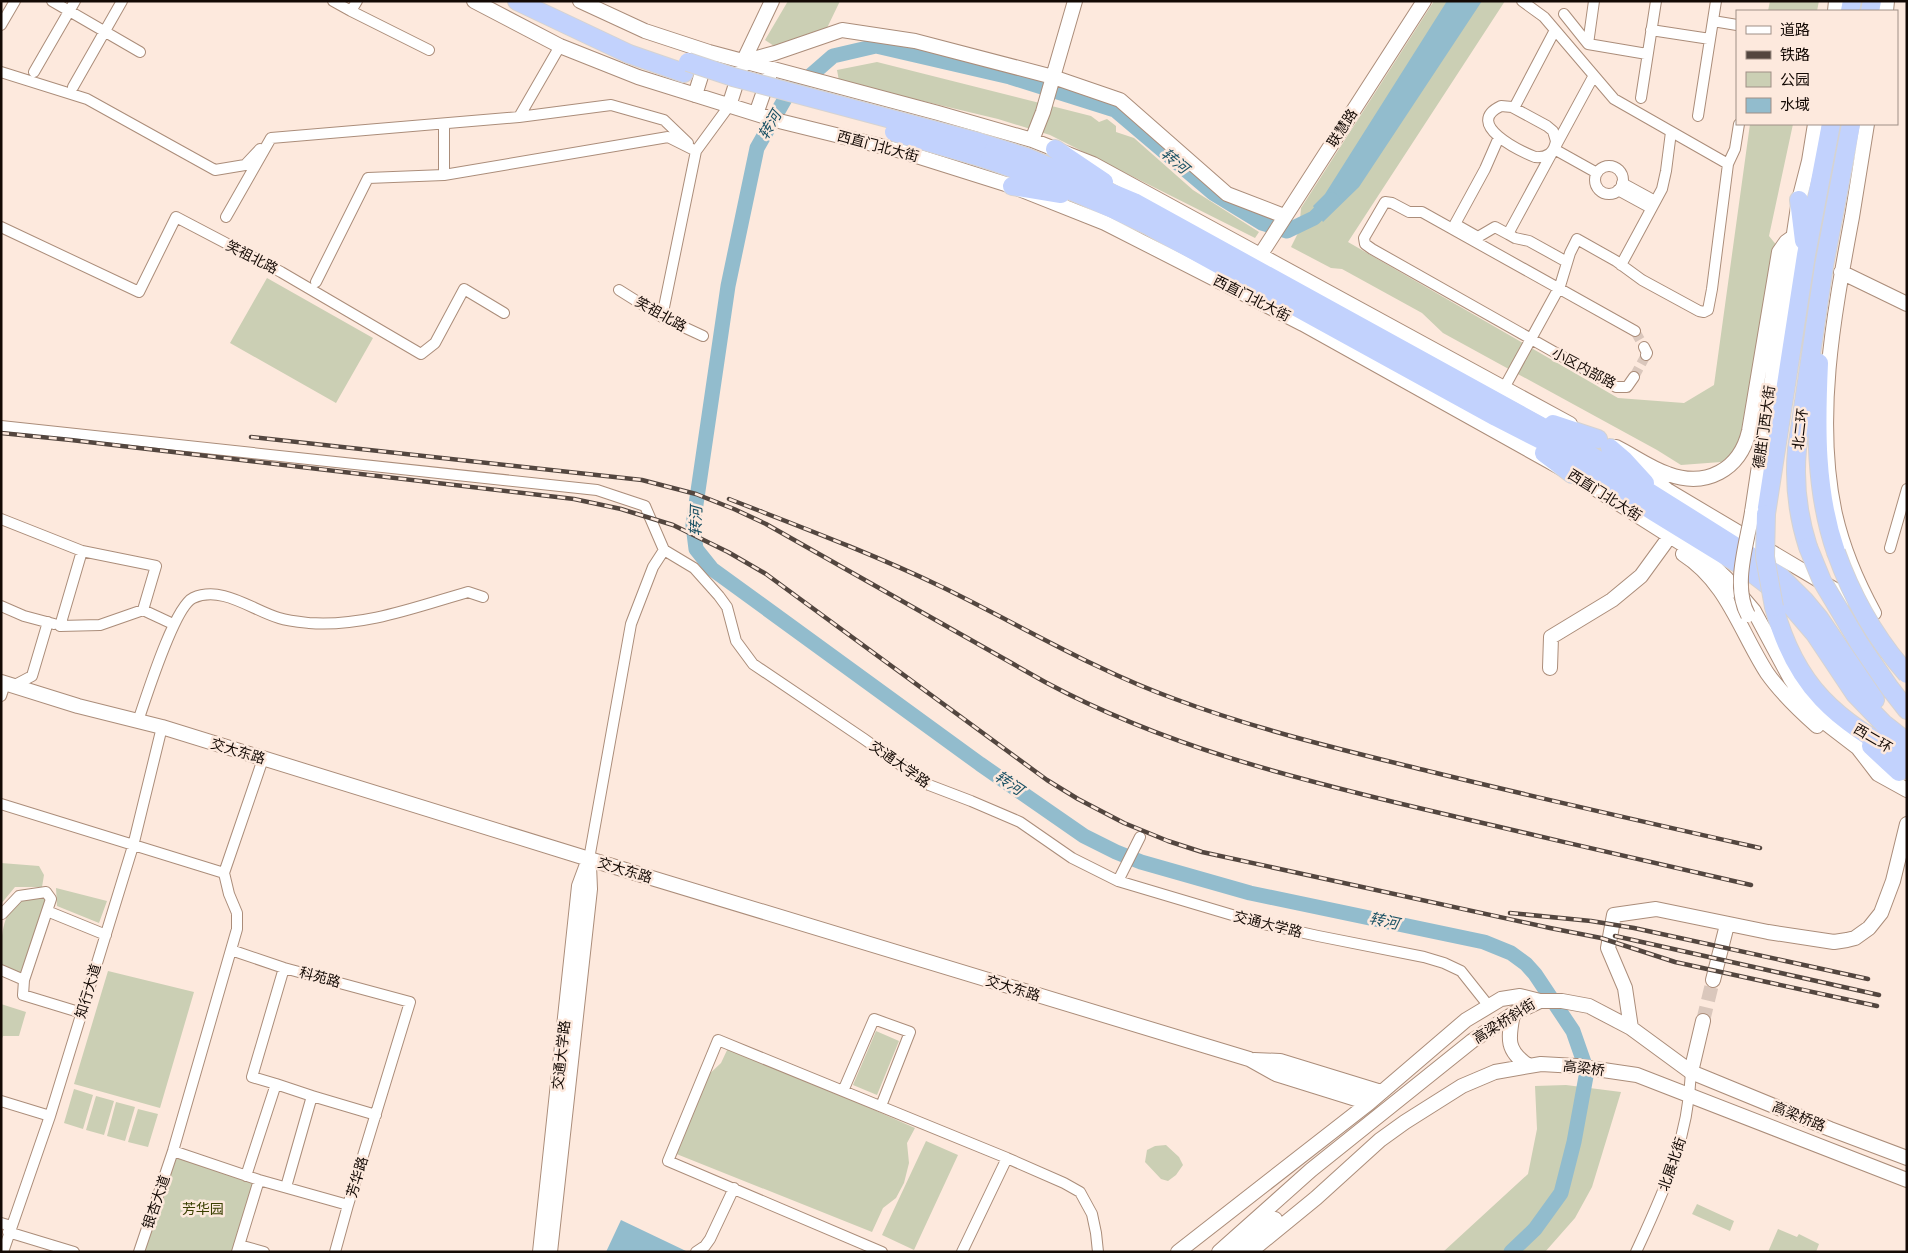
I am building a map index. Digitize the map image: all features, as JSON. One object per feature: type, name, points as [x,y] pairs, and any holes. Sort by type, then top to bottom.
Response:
[{"type":"highway","name":"西直门北大街","points":[[517,1],[629,54],[733,77],[975,148],[1026,157],[1134,202],[1568,441],[1778,593],[1808,626],[1855,694],[1883,723],[1907,742]]},
{"type":"highway","name":"西直门北大街","points":[[543,1],[686,67]]},
{"type":"highway","name":"北二环","points":[[1831,125],[1759,513],[1774,607],[1785,639],[1801,670],[1821,698],[1899,771]]},
{"type":"highway","name":"北二环","points":[[1852,125],[1824,266],[1796,454],[1798,502],[1808,547],[1822,581],[1889,688],[1907,710]]},
{"type":"highway","name":"西直门北大街","points":[[975,148],[1019,169],[1096,200],[1148,226],[1496,417],[1546,442],[1756,560],[1788,583],[1819,618],[1872,697],[1907,729]]},
{"type":"highway","points":[[1055,149],[1134,202]]},
{"type":"highway","points":[[1012,186],[1096,200]]},
{"type":"highway","points":[[1799,200],[1806,255]]},
{"type":"highway","points":[[1824,266],[1828,296],[1820,354],[1817,454],[1824,509],[1846,579],[1863,614],[1883,645],[1907,674]]},
{"type":"highway","points":[[1516,411],[1604,444],[1626,462],[1659,507]]},
{"type":"highway","points":[[1496,417],[1576,476],[1612,496],[1659,507]]},
{"type":"highway","points":[[1856,746],[1899,771]]},
{"type":"street","points":[[1,25],[15,1]]},
{"type":"street","points":[[52,1],[140,52]]},
{"type":"street","points":[[34,72],[75,1]]},
{"type":"street","points":[[72,87],[122,1]]},
{"type":"street","points":[[333,1],[429,50]]},
{"type":"street","points":[[351,11],[357,1]]},
{"type":"street","name":"西直门北大街","points":[[474,1],[560,46],[638,77],[779,121],[901,152],[1012,186],[1105,223],[1303,324],[1576,476],[1692,549],[1721,573],[1756,614],[1784,669],[1806,702],[1826,722],[1856,746]]},
{"type":"street","points":[[580,1],[645,31],[709,52],[1032,140],[1093,164],[1261,254],[1604,444],[1627,458],[1667,490],[1874,613]]},
{"type":"street","points":[[662,317],[696,150],[729,106],[743,62],[772,1]]},
{"type":"street","points":[[1032,140],[1050,76],[1075,1]]},
{"type":"street","name":"联慧路","points":[[1261,254],[1424,1]]},
{"type":"street","points":[[1522,1],[1537,10],[1616,101],[1728,164]]},
{"type":"street","points":[[1588,44],[1594,1]]},
{"type":"street","points":[[1640,98],[1656,1]]},
{"type":"street","points":[[1698,116],[1716,1]]},
{"type":"street","points":[[1564,14],[1588,44],[1648,54]]},
{"type":"street","points":[[1713,21],[1736,25]]},
{"type":"street","points":[[743,62],[842,30],[915,41],[1050,76],[1120,100],[1227,194],[1283,218]]},
{"type":"street","points":[[1514,108],[1555,30]]},
{"type":"street","points":[[1651,30],[1710,39]]},
{"type":"street","points":[[519,117],[560,46]]},
{"type":"street","points":[[694,95],[709,52]]},
{"type":"street","points":[[754,113],[775,70]]},
{"type":"street","points":[[1,72],[87,100],[215,170],[244,165],[271,138],[519,117],[611,105],[664,120],[696,150]]},
{"type":"street","points":[[1508,234],[1593,76]]},
{"type":"street","points":[[1502,106],[1514,108],[1551,129],[1556,140],[1554,149],[1547,156],[1535,157],[1499,137],[1490,128],[1489,123],[1491,114],[1502,106]]},
{"type":"street","points":[[444,124],[444,175]]},
{"type":"street","points":[[1504,388],[1559,289],[1576,239],[1621,265],[1642,280],[1699,311],[1706,312],[1710,304],[1728,164],[1735,150],[1739,125]]},
{"type":"street","name":"德胜门西大街","points":[[1806,716],[1774,667],[1741,600],[1740,588],[1759,513],[1793,237],[1815,125]]},
{"type":"street","points":[[1867,125],[1841,272],[1828,388],[1827,439],[1829,479],[1835,515],[1843,544],[1856,577],[1874,613],[1907,661]]},
{"type":"street","points":[[1621,265],[1664,180],[1671,132]]},
{"type":"street","points":[[316,282],[368,178],[444,175],[668,137],[696,150]]},
{"type":"street","points":[[1499,137],[1485,169],[1455,224],[1478,237],[1495,227],[1515,238],[1531,241],[1567,262]]},
{"type":"street","points":[[226,217],[271,138]]},
{"type":"street","points":[[1554,149],[1596,173]]},
{"type":"street","points":[[1604,166],[1614,167],[1621,172],[1620,187],[1609,194],[1601,191],[1595,182],[1596,173],[1604,166]]},
{"type":"street","points":[[1620,187],[1653,205]]},
{"type":"street","points":[[1531,339],[1366,244],[1364,238],[1384,204],[1391,202],[1409,212],[1422,212],[1635,331]]},
{"type":"street","name":"笑祖北路","points":[[1,227],[139,292],[176,217],[281,272],[421,354],[436,343],[464,289],[504,313]]},
{"type":"street","points":[[1604,444],[1665,473],[1682,478],[1710,476],[1723,471],[1733,464],[1743,450],[1749,432],[1779,252],[1786,242],[1793,237]]},
{"type":"street","points":[[1841,272],[1907,304]]},
{"type":"street","name":"笑祖北路","points":[[619,290],[662,317],[703,336]]},
{"type":"street","name":"小区内部路","points":[[1531,339],[1618,388],[1627,386],[1634,377]]},
{"type":"street","points":[[1,426],[597,490],[646,506],[664,550]]},
{"type":"street","points":[[1890,548],[1907,489]]},
{"type":"street","points":[[1609,498],[1631,521],[1698,565],[1721,591],[1733,609],[1769,675],[1785,696],[1829,736],[1850,751],[1867,768],[1899,771],[1907,790]]},
{"type":"street","points":[[1,519],[82,551],[156,566],[143,610]]},
{"type":"street","points":[[1550,668],[1551,637],[1612,600],[1641,576],[1664,543]]},
{"type":"street","name":"交通大学路","points":[[540,1252],[579,886],[589,859],[630,624],[653,567],[664,550],[694,568],[719,596],[727,607],[736,641],[753,664],[929,785],[1020,822],[1072,858],[1118,882],[1259,923],[1424,957],[1444,963],[1461,971],[1488,1005]]},
{"type":"street","points":[[60,626],[82,551]]},
{"type":"street","points":[[138,721],[173,624],[191,599],[208,594],[236,599],[278,618],[310,623],[367,621],[468,592],[483,597]]},
{"type":"street","points":[[1,606],[24,616],[60,626],[100,625],[143,610],[173,624]]},
{"type":"street","points":[[5,687],[32,676],[48,622]]},
{"type":"street","name":"交大东路","points":[[5,687],[162,727],[589,859],[1249,1059],[1276,1074],[1369,1103]]},
{"type":"street","name":"知行大道","points":[[2,1252],[7,1227],[50,1116],[106,935],[133,846],[162,727]]},
{"type":"street","points":[[1,804],[133,846],[224,872],[263,759]]},
{"type":"street","points":[[1631,1028],[1625,988],[1608,948],[1614,915],[1656,909],[1727,925],[1834,942],[1855,938],[1873,924],[1885,905],[1896,872],[1907,824]]},
{"type":"street","points":[[1118,882],[1138,840]]},
{"type":"street","name":"交通大学路","points":[[550,1252],[590,889],[589,859]]},
{"type":"street","name":"银杏大道","points":[[139,1252],[173,1151],[237,930],[236,913],[228,894],[224,872]]},
{"type":"street","points":[[1,914],[19,896],[46,892],[51,898],[24,980],[23,995],[82,1013]]},
{"type":"street","points":[[47,911],[106,935]]},
{"type":"street","points":[[1713,980],[1727,925]]},
{"type":"street","name":"科苑路","points":[[231,950],[284,968],[410,1002]]},
{"type":"street","points":[[284,968],[252,1077],[376,1115]]},
{"type":"street","points":[[1,970],[24,980]]},
{"type":"street","name":"高梁桥斜街","points":[[1178,1252],[1369,1103],[1466,1020],[1502,998],[1520,996],[1540,1001]]},
{"type":"street","points":[[1540,1001],[1562,1001],[1589,1006],[1631,1028],[1691,1072],[1703,1021]]},
{"type":"street","name":"高梁桥斜街","points":[[1219,1252],[1311,1170],[1380,1117],[1472,1041],[1513,1014],[1540,1001]]},
{"type":"street","name":"芳华路","points":[[173,1151],[246,1176],[348,1205],[410,1002]]},
{"type":"street","points":[[1513,1014],[1509,1039],[1512,1049],[1521,1060],[1535,1065]]},
{"type":"street","points":[[843,1091],[874,1019],[910,1032],[881,1106]]},
{"type":"street","points":[[882,1252],[668,1160],[718,1040],[1008,1158],[1064,1183],[1080,1192],[1092,1214],[1098,1252]]},
{"type":"street","name":"交大东路","points":[[1249,1059],[1280,1061],[1381,1092]]},
{"type":"street","points":[[1250,1252],[1405,1122],[1462,1086],[1494,1072],[1535,1065]]},
{"type":"street","name":"高梁桥","points":[[1535,1065],[1576,1066],[1637,1075],[1690,1096]]},
{"type":"street","name":"北展北街","points":[[1636,1252],[1668,1183],[1685,1126],[1690,1096],[1691,1072]]},
{"type":"street","name":"高梁桥路","points":[[1691,1072],[1830,1129],[1907,1158]]},
{"type":"street","points":[[246,1176],[276,1084]]},
{"type":"street","points":[[1381,1092],[1405,1122]]},
{"type":"street","points":[[286,1187],[312,1096]]},
{"type":"street","name":"高梁桥路","points":[[1690,1096],[1907,1180]]},
{"type":"street","points":[[1,1101],[50,1116]]},
{"type":"street","points":[[1369,1103],[1392,1132]]},
{"type":"street","points":[[962,1252],[1008,1158]]},
{"type":"street","points":[[259,1180],[238,1248],[264,1252]]},
{"type":"street","points":[[1235,1252],[1307,1194],[1334,1181]]},
{"type":"street","points":[[696,1252],[710,1239],[734,1188]]},
{"type":"street","points":[[335,1252],[348,1205]]},
{"type":"street","points":[[7,1227],[74,1252]]},
{"type":"green space","points":[[788,1],[840,1],[827,28],[774,46],[765,40]]},
{"type":"green space","points":[[1434,1],[1505,1],[1348,242],[1618,398],[1684,403],[1714,385],[1750,125],[1793,125],[1769,236],[1778,247],[1745,433],[1736,451],[1721,462],[1681,465],[1443,333],[1422,313],[1342,269],[1331,268],[1291,247],[1299,231],[1301,208]]},
{"type":"green space","points":[[1770,1],[1819,1],[1817,10],[1768,10]]},
{"type":"green space","points":[[877,62],[1091,116],[1099,122],[1107,119],[1116,126],[1116,132],[1134,138],[1193,190],[1259,232],[1255,238],[1050,135],[998,119],[839,81],[837,70]]},
{"type":"green space","points":[[267,278],[373,338],[336,403],[230,343]]},
{"type":"green space","points":[[1,863],[39,866],[44,875],[42,887],[15,887],[1,904]]},
{"type":"green space","points":[[56,888],[107,901],[99,923],[57,906]]},
{"type":"green space","points":[[42,896],[46,901],[20,974],[1,966],[3,931],[8,914],[19,901]]},
{"type":"green space","points":[[108,971],[194,992],[160,1108],[74,1084]]},
{"type":"green space","points":[[1,1004],[26,1012],[19,1036],[3,1036],[1,1041]]},
{"type":"green space","points":[[876,1031],[899,1041],[877,1095],[853,1085]]},
{"type":"green space","points":[[729,1046],[915,1128],[907,1143],[909,1163],[904,1183],[896,1198],[883,1208],[872,1232],[674,1153],[703,1080],[721,1063]]},
{"type":"green space","points":[[1566,1085],[1621,1092],[1592,1187],[1575,1218],[1545,1252],[1443,1252],[1528,1174],[1537,1129],[1535,1086]]},
{"type":"green space","points":[[74,1089],[93,1095],[83,1129],[64,1123]]},
{"type":"green space","points":[[96,1096],[114,1101],[104,1135],[86,1130]]},
{"type":"green space","points":[[116,1102],[135,1107],[125,1141],[107,1136]]},
{"type":"green space","points":[[138,1109],[158,1114],[148,1147],[128,1142]]},
{"type":"green space","points":[[926,1141],[958,1155],[914,1250],[882,1235]]},
{"type":"green space","points":[[1166,1145],[1179,1157],[1183,1165],[1176,1175],[1168,1181],[1161,1179],[1145,1162],[1147,1150],[1155,1146]]},
{"type":"green space","name":"芳华园","points":[[176,1152],[258,1184],[237,1252],[141,1252]]},
{"type":"green space","points":[[1697,1204],[1734,1221],[1730,1231],[1692,1214]]},
{"type":"green space","points":[[1778,1229],[1797,1237],[1799,1234],[1819,1244],[1816,1252],[1768,1252]]},
{"type":"water","points":[[1447,1],[1482,1],[1359,187],[1323,222],[1313,206],[1325,194]]},
{"type":"water","points":[[621,1220],[686,1251],[686,1252],[606,1252]]},
{"type":"waterway","name":"转河","points":[[1332,200],[1314,218],[1287,231],[1262,223],[1213,193],[1115,110],[1010,77],[876,46],[833,56],[786,97],[757,148],[728,286],[693,525],[696,549],[712,569],[980,764],[1084,836],[1141,862],[1250,893],[1484,942],[1511,953],[1526,964],[1535,974],[1573,1031],[1587,1071],[1574,1142],[1561,1193],[1535,1229],[1511,1252]]},
{"type":"tunnel","points":[[1635,331],[1644,347]]},
{"type":"tunnel","points":[[1634,377],[1646,355]]},
{"type":"tunnel","points":[[1703,1021],[1713,980]]},
{"type":"railway","points":[[1,433],[574,499],[621,509],[673,525],[728,552],[766,574],[1047,780],[1124,823],[1168,841],[1202,852],[1601,938],[1675,962],[1877,1006]]},
{"type":"railway","points":[[251,437],[642,480],[696,494],[766,524],[1045,682],[1090,705],[1183,742],[1230,758],[1326,785],[1751,885]]},
{"type":"railway","points":[[729,499],[890,563],[942,587],[1115,675],[1206,710],[1269,730],[1364,755],[1552,801],[1760,848]]},
{"type":"railway","points":[[1510,913],[1591,921],[1634,928],[1868,979]]},
{"type":"railway","points":[[1615,936],[1879,995]]}]
